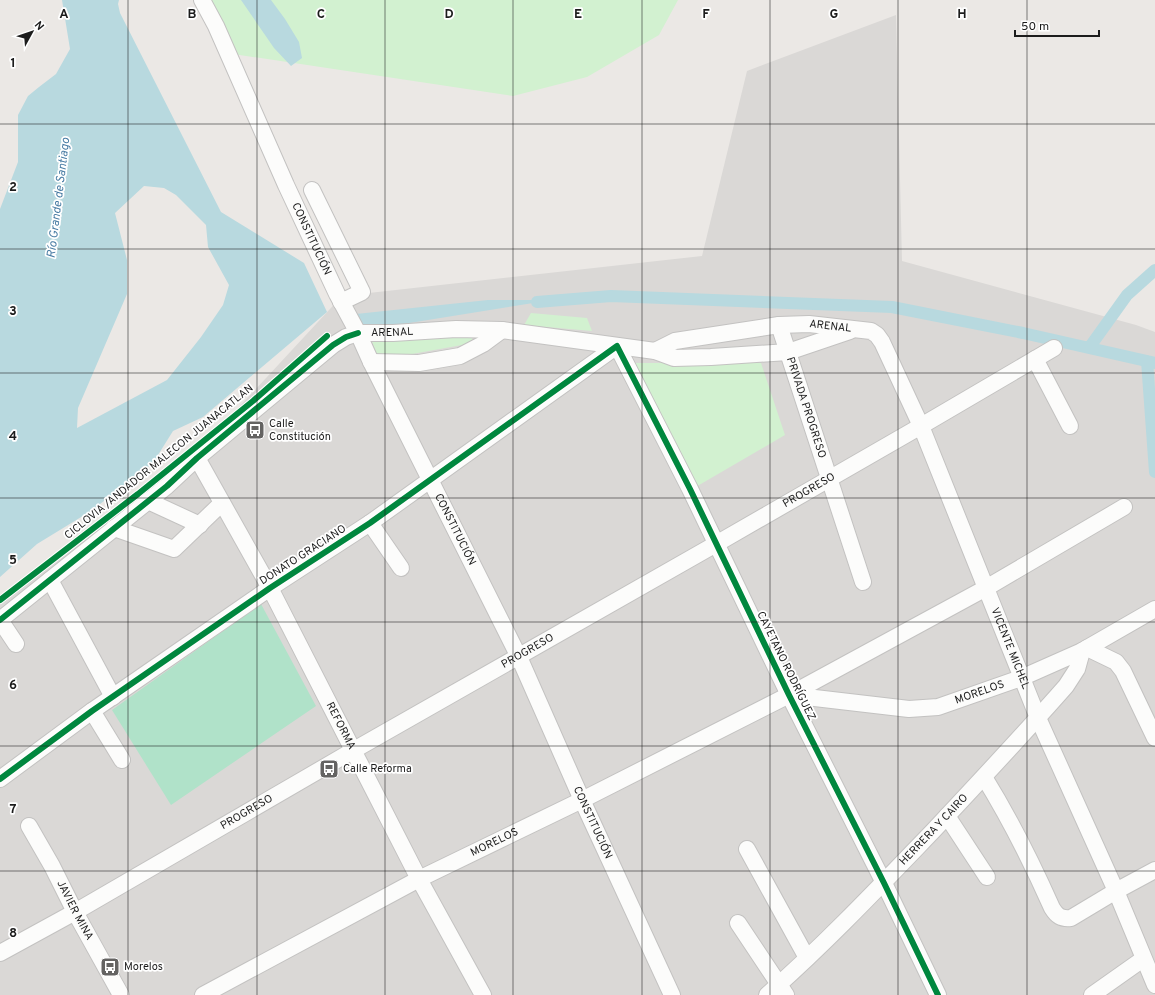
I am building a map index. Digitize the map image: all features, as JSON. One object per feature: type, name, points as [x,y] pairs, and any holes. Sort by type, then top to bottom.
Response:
[{"type":"street","name":"CONSTITUCIÓN","points":[[202,0],[216,26],[286,185],[341,302],[358,333],[519,658],[582,800],[672,995]]},
{"type":"street","points":[[312,190],[362,292],[341,302]]},
{"type":"street","name":"ARENAL","points":[[655,351],[675,341],[779,325],[809,324],[853,329]]},
{"type":"street","name":"PRIVADA PROGRESO","points":[[779,325],[862,582]]},
{"type":"street","name":"ARENAL","points":[[0,620],[167,486],[197,458],[333,345],[346,337],[358,333],[393,333],[456,329],[502,330],[655,351],[674,358],[788,352],[853,329]]},
{"type":"street","name":"VICENTE MICHEL","points":[[853,329],[871,331],[877,335],[882,342],[921,426],[1021,678],[1116,891],[1155,985]]},
{"type":"street","points":[[372,362],[419,363],[460,356],[483,344],[502,330]]},
{"type":"street","name":"DONATO GRACIANO","points":[[2,772],[270,588],[370,523],[617,346]]},
{"type":"street","name":"CAYETANO RODRÍGUEZ","points":[[617,346],[690,489],[789,695],[884,883],[938,995]]},
{"type":"street","name":"PROGRESO","points":[[0,953],[75,912],[354,750],[519,658],[1054,348]]},
{"type":"street","points":[[1035,359],[1070,426]]},
{"type":"street","name":"REFORMA","points":[[197,458],[270,588],[419,879],[483,995]]},
{"type":"street","points":[[148,501],[200,524]]},
{"type":"street","points":[[114,528],[174,549],[222,503]]},
{"type":"street","name":"MORELOS","points":[[203,995],[419,879],[582,800],[789,695],[986,588],[1124,507]]},
{"type":"street","points":[[370,523],[401,568]]},
{"type":"street","points":[[50,580],[113,697]]},
{"type":"street","name":"MORELOS","points":[[789,695],[909,709],[938,707],[1021,678],[1085,650],[1155,609]]},
{"type":"street","points":[[0,620],[16,644]]},
{"type":"street","points":[[1085,650],[1116,662],[1123,671],[1155,738]]},
{"type":"street","name":"HERRERA Y CAIRO","points":[[777,992],[807,958],[884,883],[1038,718],[1066,686],[1085,650]]},
{"type":"street","points":[[92,711],[122,760]]},
{"type":"street","points":[[984,776],[1006,812],[1056,916],[1063,919],[1071,918],[1155,870]]},
{"type":"street","points":[[947,816],[987,877]]},
{"type":"street","name":"JAVIER MINA","points":[[29,826],[121,995]]},
{"type":"street","points":[[747,850],[807,958]]},
{"type":"street","points":[[738,923],[777,992]]},
{"type":"street","points":[[1092,995],[1143,959]]},
{"type":"shaded area","points":[[896,15],[902,261],[1136,325],[1155,332],[1155,995],[0,995],[0,595],[166,486],[342,296],[702,256],[747,71]]},
{"type":"green space","points":[[195,0],[678,0],[659,35],[587,77],[513,96],[220,52]]},
{"type":"green space","points":[[531,313],[587,318],[592,331],[524,325]]},
{"type":"green space","points":[[471,333],[473,343],[379,360],[371,339]]},
{"type":"green space","points":[[633,363],[761,363],[785,435],[694,488]]},
{"type":"green space","points":[[261,604],[316,706],[171,805],[112,710]]},
{"type":"water","name":"Río Grande de Santiago","points":[[62,0],[119,0],[118,4],[120,13],[221,212],[304,263],[327,312],[203,417],[173,431],[153,463],[91,511],[37,544],[0,577],[0,209],[18,162],[18,115],[28,96],[56,74],[70,49]],"holes":[[[144,186],[164,188],[176,195],[206,225],[208,247],[229,285],[223,305],[201,337],[167,380],[77,428],[78,408],[127,294],[127,260],[115,213]]]},
{"type":"water","points":[[241,0],[271,0],[299,42],[302,58],[291,66],[274,48]]},
{"type":"water","points":[[488,300],[552,300],[366,330],[356,314]]},
{"type":"waterway","points":[[1089,348],[1127,295],[1155,270]]},
{"type":"waterway","points":[[537,302],[611,296],[892,307],[1023,333],[1155,363]]},
{"type":"waterway","points":[[1147,361],[1155,472]]},
{"type":"cycle path","points":[[0,620],[167,486],[197,458],[333,345],[346,337],[358,333]]},
{"type":"cycle path","name":"CICLOVIA /ANDADOR MALECON JUANACATLAN","points":[[0,600],[138,494],[253,401],[327,336]]},
{"type":"cycle path","points":[[0,779],[92,711],[270,588],[370,523],[617,346],[690,489],[789,695],[884,883],[938,995]]},
{"type":"place","name":"Calle Constitución","points":[[255,430]]},
{"type":"place","name":"Calle Reforma","points":[[329,769]]},
{"type":"place","name":"Morelos","points":[[110,967]]}]
